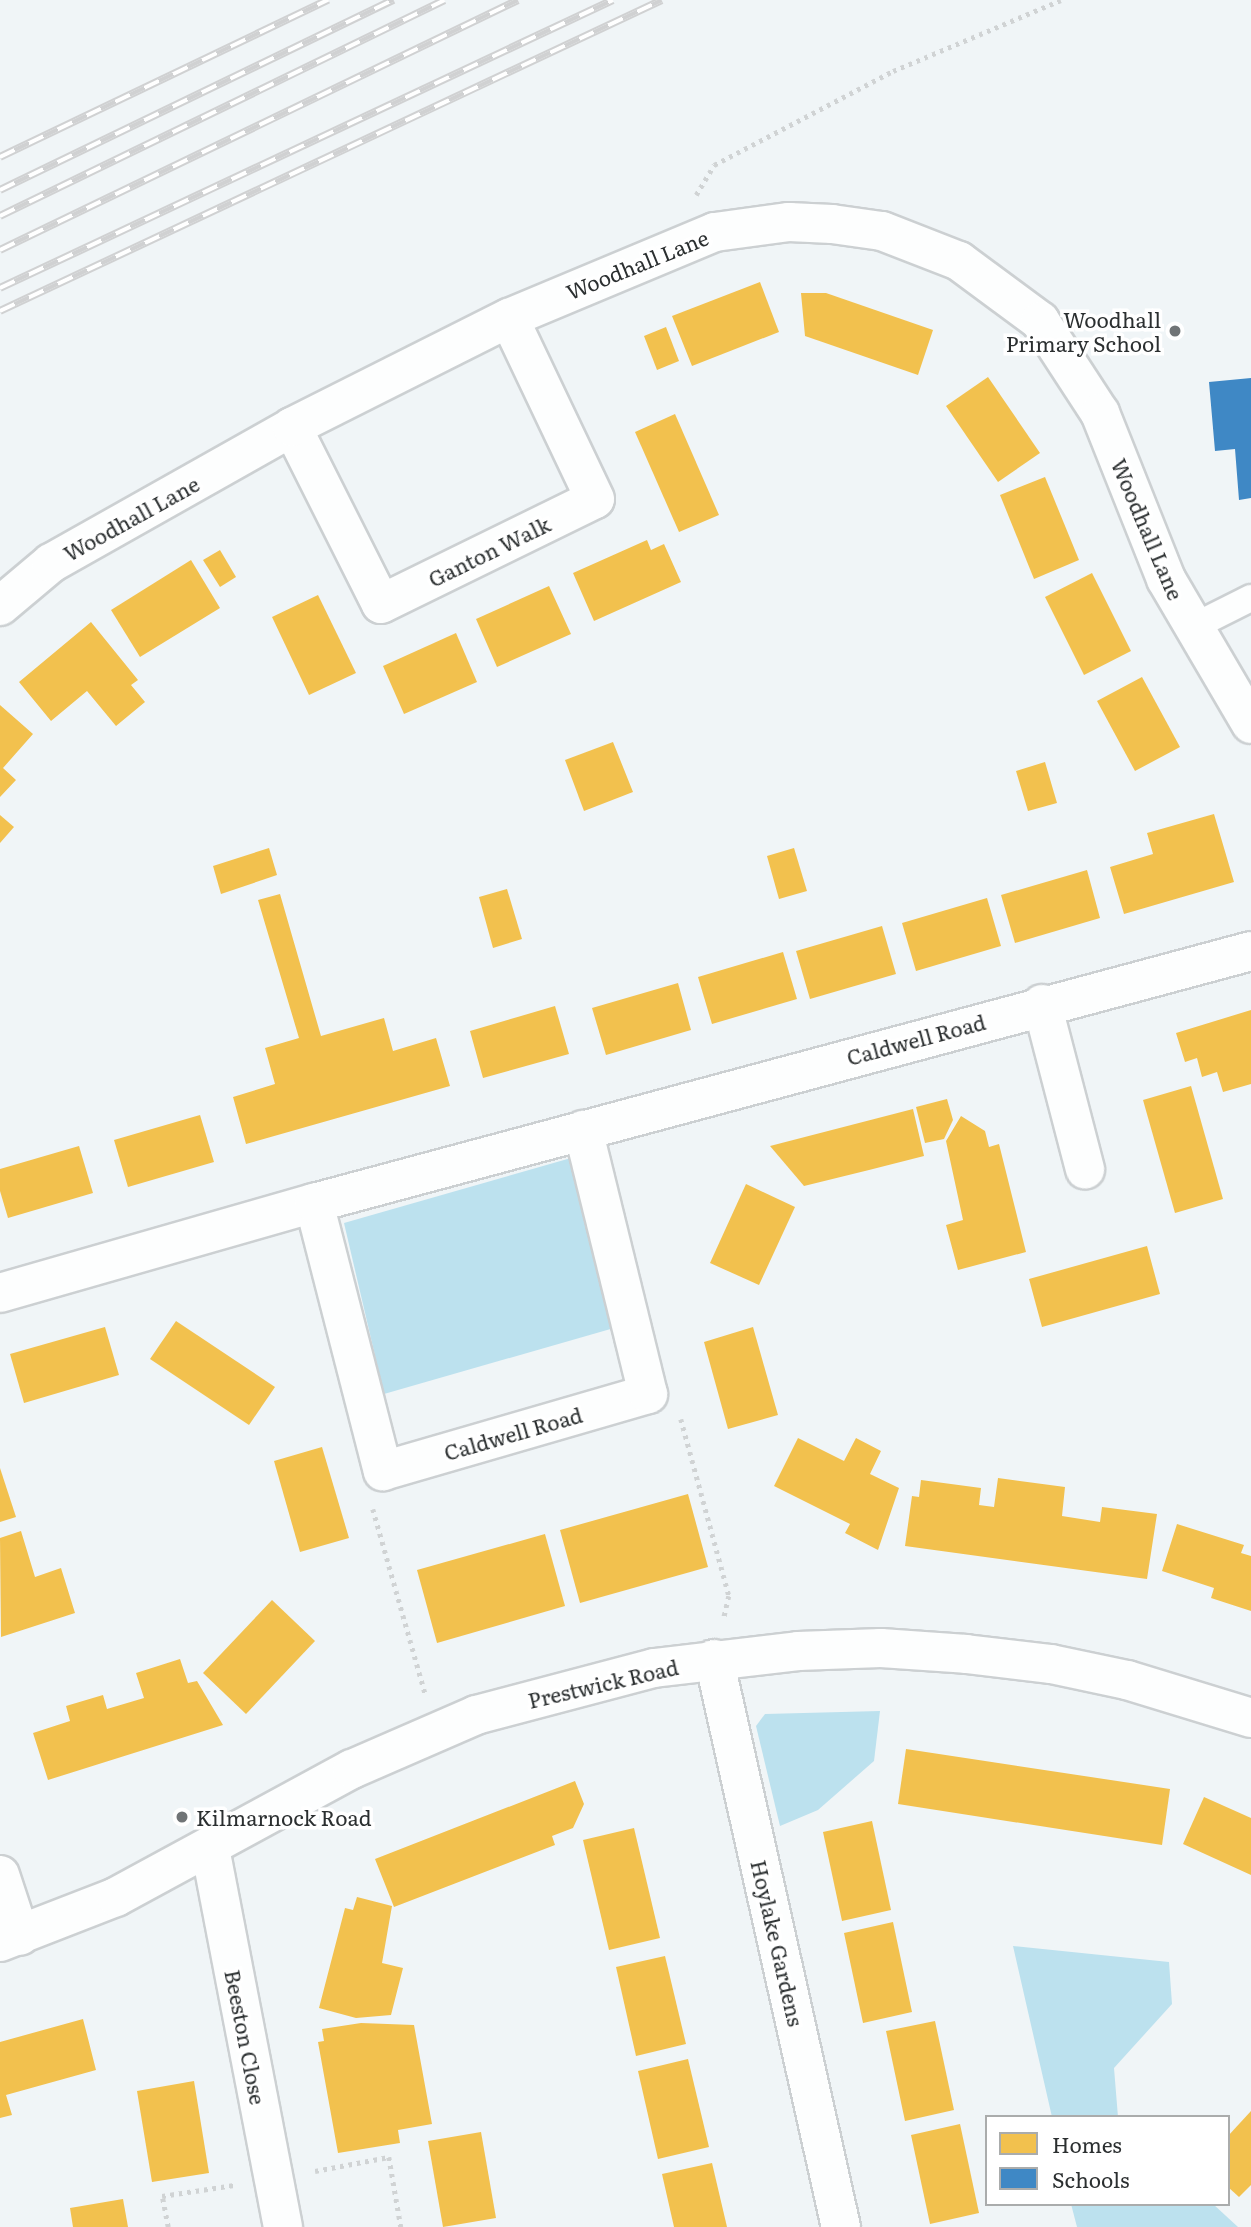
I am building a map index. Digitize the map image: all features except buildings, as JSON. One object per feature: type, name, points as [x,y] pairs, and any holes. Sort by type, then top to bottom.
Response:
[{"type":"street","name":"Woodhall Lane","points":[[0,606],[51,563],[292,427],[509,318],[715,232],[789,222],[882,231],[959,261],[1040,321],[1076,370],[1100,412],[1140,519],[1191,628],[1251,724]]},
{"type":"street","name":"Ganton Walk","points":[[292,427],[381,604],[595,499],[509,318]]},
{"type":"street","name":"Caldwell Road","points":[[0,1293],[314,1203],[1042,1004],[1251,951]]},
{"type":"street","points":[[1042,1004],[1085,1169]]},
{"type":"street","points":[[583,1130],[648,1394]]},
{"type":"street","points":[[314,1203],[383,1471]]},
{"type":"street","name":"Caldwell Road","points":[[383,1471],[648,1394]]},
{"type":"street","name":"Prestwick Road","points":[[10,1939],[116,1897],[352,1769],[436,1732],[547,1693],[714,1659],[881,1648],[966,1654],[1051,1664],[1127,1680],[1251,1718]]},
{"type":"street","name":"Hoylake Gardens","points":[[714,1659],[841,2227]]},
{"type":"street","name":"Beeston Close","points":[[210,1848],[283,2227]]},
{"type":"street","points":[[0,1875],[10,1939]]},
{"type":"lane","points":[[1191,628],[1251,598]]},
{"type":"path","points":[[694,198],[714,165],[893,71],[1061,0]]},
{"type":"path","points":[[648,1394],[677,1406],[729,1596],[714,1659]]},
{"type":"path","points":[[383,1471],[369,1495],[436,1732]]},
{"type":"path","points":[[168,2227],[162,2196],[389,2157],[401,2227]]},
{"type":"shaded area","points":[[578,1156],[621,1326],[384,1394],[344,1223]]},
{"type":"shaded area","points":[[880,1711],[874,1761],[818,1810],[780,1826],[756,1726],[765,1714]]},
{"type":"shaded area","points":[[1013,1946],[1169,1962],[1172,2004],[1114,2068],[1118,2115],[1052,2115]]},
{"type":"shaded area","points":[[1072,2206],[1215,2206],[1238,2227],[1077,2227]]},
{"type":"railway","points":[[0,157],[328,0]]},
{"type":"railway","points":[[0,190],[393,0]]},
{"type":"railway","points":[[0,216],[444,0]]},
{"type":"railway","points":[[0,250],[518,0]]},
{"type":"railway","points":[[0,288],[613,0]]},
{"type":"railway","points":[[0,311],[662,0]]},
{"type":"place","name":"Woodhall Primary School","points":[[1175,331]]},
{"type":"place","name":"Kilmarnock Road","points":[[182,1817]]}]
